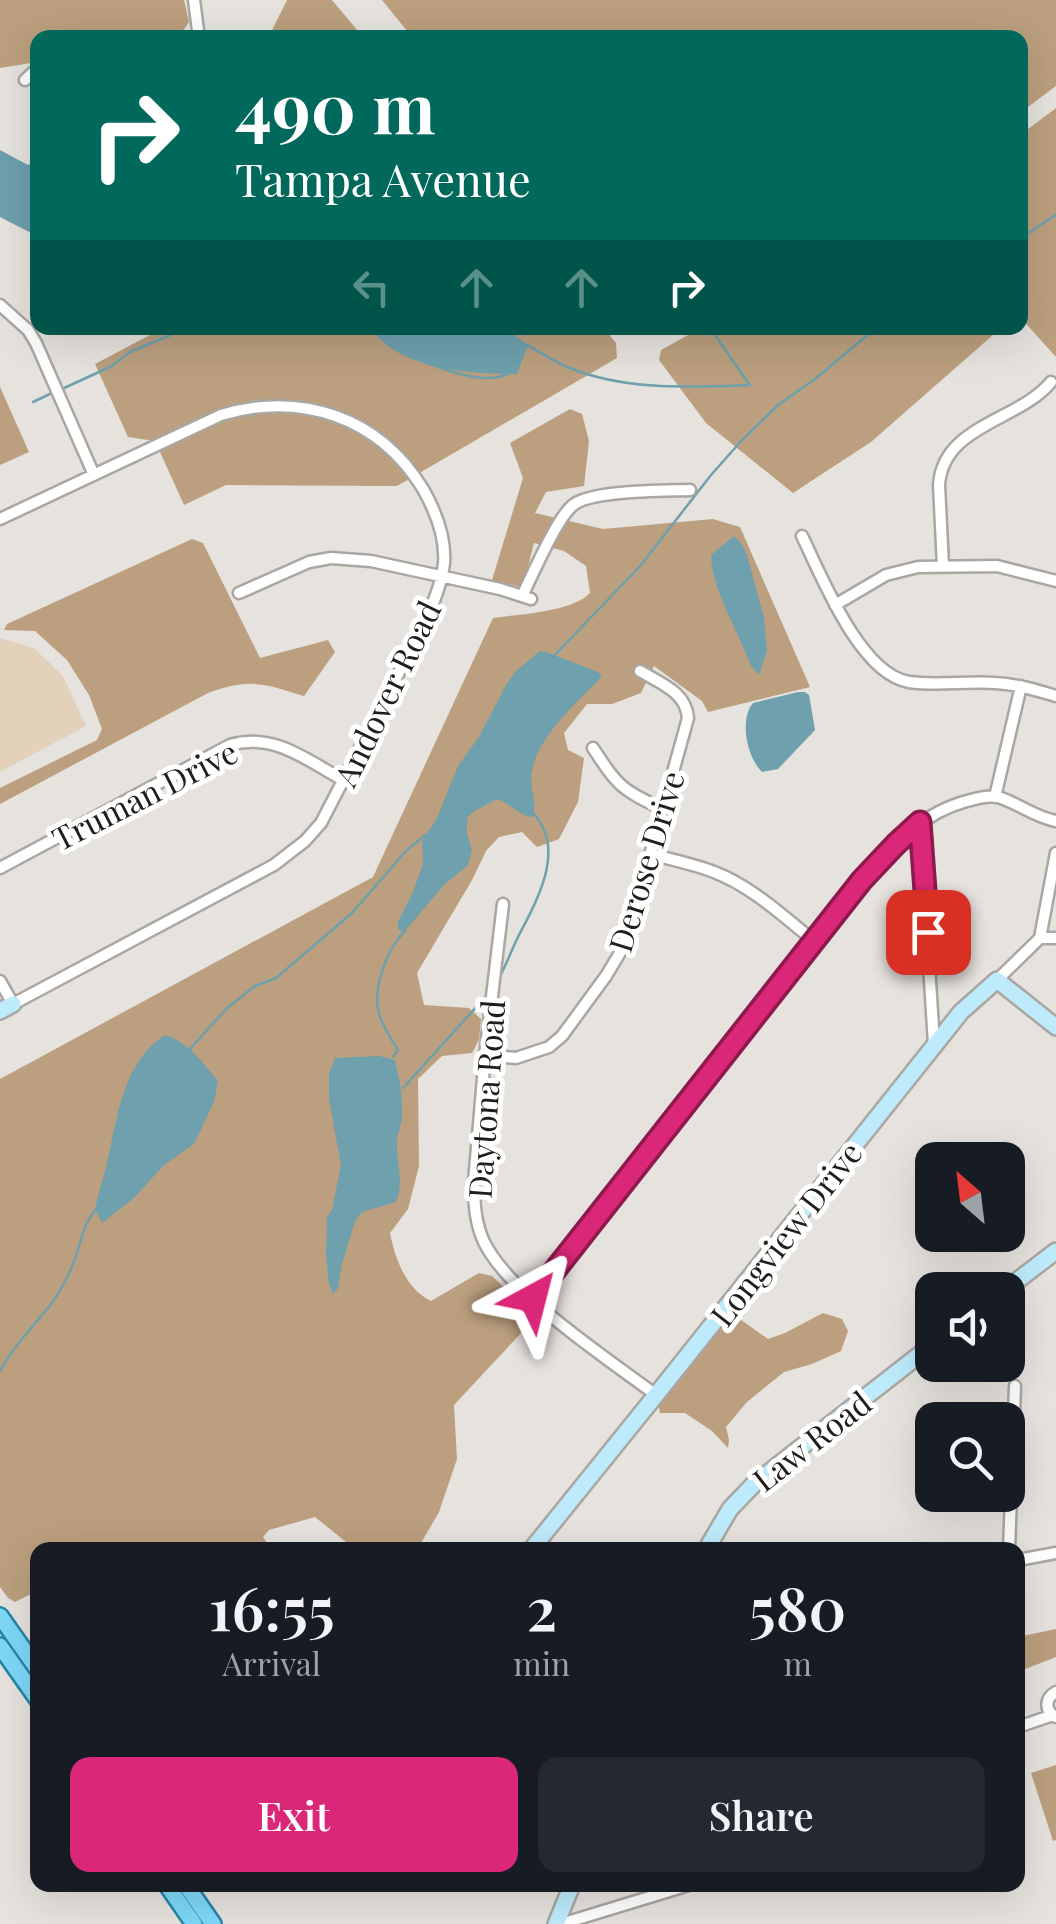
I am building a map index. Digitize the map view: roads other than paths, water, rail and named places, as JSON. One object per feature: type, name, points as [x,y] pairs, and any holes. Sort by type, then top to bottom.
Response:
[{"type":"main road","points":[[0,1616],[30,1659]]},
{"type":"main road","points":[[24,1651],[7,1656],[30,1689]]},
{"type":"main road","points":[[173,1892],[194,1924]]},
{"type":"main road","points":[[191,1892],[213,1924]]},
{"type":"street","points":[[194,0],[198,30]]},
{"type":"street","points":[[25,80],[30,75]]},
{"type":"street","points":[[0,305],[30,324]]},
{"type":"street","points":[[36,335],[94,474]]},
{"type":"street","points":[[942,566],[939,485],[946,458],[952,448],[1040,395],[1051,382]]},
{"type":"street","name":"Andover Road","points":[[0,519],[206,422],[238,410],[295,405],[346,420],[393,452],[429,499],[440,526],[444,563],[425,622],[321,823],[306,840],[274,866],[6,1008]]},
{"type":"street","points":[[240,593],[308,562],[330,558],[371,561],[526,598],[558,526],[570,507],[579,501],[638,492],[690,490]]},
{"type":"street","points":[[802,536],[842,618],[875,662],[898,679],[915,683],[992,682],[1056,696]]},
{"type":"street","points":[[835,604],[886,575],[912,567],[997,566],[1056,581]]},
{"type":"street","name":"Derose Drive","points":[[485,1055],[527,1056],[548,1047],[587,1005],[620,951],[651,854],[688,712],[680,696],[640,671]]},
{"type":"street","points":[[995,797],[1020,686]]},
{"type":"street","name":"Truman Drive","points":[[0,868],[241,742],[275,743],[343,780]]},
{"type":"street","points":[[593,748],[618,784],[663,808]]},
{"type":"street","points":[[533,1298],[862,880],[920,822],[962,802],[995,797],[1056,821]]},
{"type":"street","points":[[920,822],[934,1044]]},
{"type":"street","points":[[651,854],[715,872],[742,886],[814,941]]},
{"type":"street","points":[[1056,854],[1040,938],[1056,938]]},
{"type":"street","name":"Daytona Road","points":[[503,904],[474,1182],[475,1210],[485,1244],[533,1298],[656,1395]]},
{"type":"street","name":"Longview Drive","points":[[537,1542],[960,1012],[1040,938]]},
{"type":"street","points":[[997,980],[1056,1027]]},
{"type":"street","points":[[0,981],[6,1008]]},
{"type":"street","points":[[1025,1275],[1056,1251]]},
{"type":"street","name":"Law Road","points":[[711,1542],[730,1509],[754,1484],[915,1359]]},
{"type":"street","points":[[1010,1542],[1016,1386]]},
{"type":"street","points":[[1025,1559],[1056,1552]]},
{"type":"street","points":[[1025,1725],[1054,1716],[1047,1704],[1056,1692]]},
{"type":"street","points":[[559,1924],[570,1892]]},
{"type":"street","points":[[559,1924],[666,1892]]},
{"type":"water","points":[[0,150],[30,164],[30,232],[0,217]]},
{"type":"water","points":[[377,335],[514,335],[528,345],[517,374],[438,367],[400,354]]},
{"type":"water","points":[[734,536],[747,555],[764,618],[767,651],[759,675],[751,666],[727,611],[713,569],[711,555]]},
{"type":"water","points":[[540,651],[598,672],[602,677],[560,720],[542,745],[532,771],[532,817],[497,799],[473,812],[467,818],[472,850],[468,865],[401,931],[398,922],[423,864],[422,841],[437,818],[458,766],[479,737],[506,685]]},
{"type":"water","points":[[798,692],[809,695],[815,730],[778,769],[762,772],[752,757],[747,738],[749,710],[753,703]]},
{"type":"water","points":[[165,1035],[188,1048],[218,1081],[214,1102],[194,1144],[164,1165],[135,1197],[102,1223],[95,1209],[125,1088],[141,1058]]},
{"type":"water","points":[[379,1056],[395,1060],[400,1087],[398,1195],[396,1202],[362,1212],[355,1221],[338,1288],[333,1294],[326,1256],[327,1217],[332,1210],[341,1165],[329,1099],[329,1074],[335,1058]]},
{"type":"waterway","points":[[1028,233],[1056,215]]},
{"type":"waterway","points":[[62,389],[170,335]]},
{"type":"waterway","points":[[715,335],[749,384]]},
{"type":"waterway","points":[[553,657],[641,565],[743,439],[778,405],[868,335]]},
{"type":"waterway","points":[[527,347],[570,368],[613,381],[659,386],[750,385]]},
{"type":"waterway","points":[[424,362],[477,377],[508,374]]},
{"type":"waterway","points":[[33,402],[54,392]]},
{"type":"waterway","points":[[498,980],[545,875],[548,842],[533,813]]},
{"type":"waterway","points":[[189,1050],[226,1009],[255,986],[276,978],[352,913],[425,835]]},
{"type":"waterway","points":[[393,1057],[398,1050],[377,1004],[387,958],[404,929]]},
{"type":"waterway","points":[[403,1088],[488,994]]},
{"type":"waterway","points":[[0,1371],[57,1295],[86,1225],[97,1209]]}]
